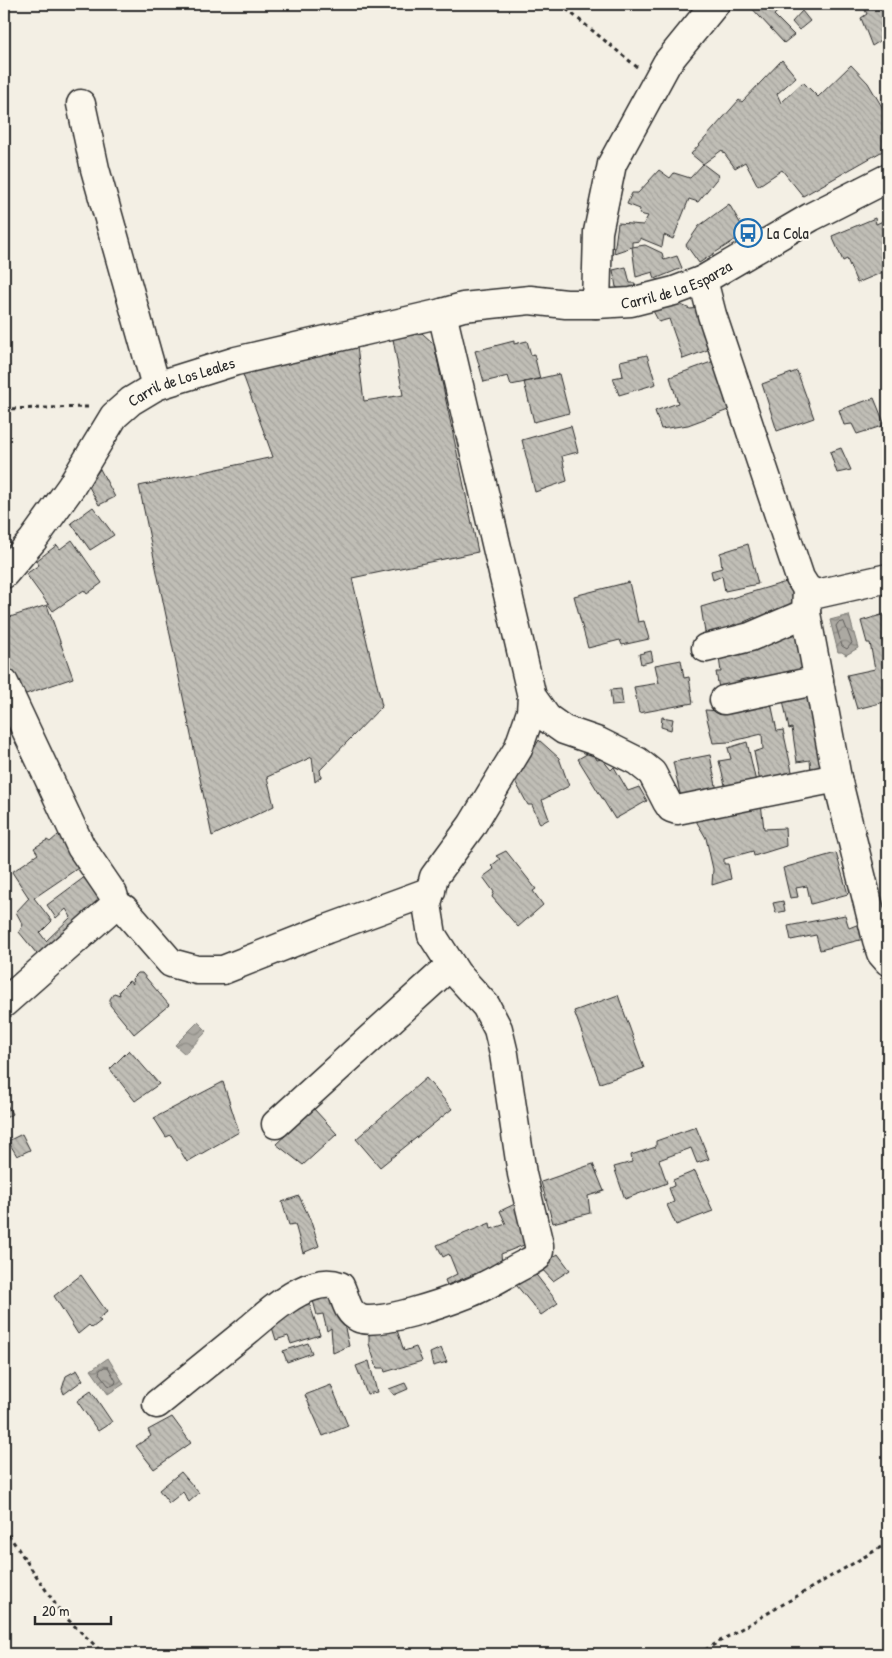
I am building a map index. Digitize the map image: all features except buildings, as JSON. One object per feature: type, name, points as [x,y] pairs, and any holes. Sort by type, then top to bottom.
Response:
[{"type":"street","points":[[596,304],[598,232],[612,164],[667,63],[714,4]]},
{"type":"street","points":[[81,104],[95,169],[156,386]]},
{"type":"street","name":"Carril de La Esparza","points":[[442,313],[464,307],[530,300],[566,304],[631,302],[674,291],[703,280],[811,217],[888,178]]},
{"type":"street","points":[[703,280],[712,314],[807,601],[819,680],[838,778],[877,940],[881,953],[888,961]]},
{"type":"street","points":[[157,1404],[267,1315],[296,1294],[312,1286],[334,1284],[340,1286],[348,1308],[353,1315],[365,1321],[377,1321],[468,1294],[537,1257],[539,1251],[522,1174],[504,1054],[498,1029],[486,1006],[457,974],[432,936],[427,904],[434,877],[472,826],[518,749],[531,712],[532,697],[442,313]]},
{"type":"street","name":"Carril de Los Leales","points":[[4,574],[33,540],[71,487],[114,416],[156,386],[236,361],[442,313]]},
{"type":"street","points":[[706,648],[750,637],[817,594],[888,578]]},
{"type":"street","points":[[724,700],[819,680]]},
{"type":"street","points":[[4,683],[81,847],[113,894],[116,904],[124,910],[171,963],[197,970],[223,970],[431,891]]},
{"type":"street","points":[[532,697],[547,718],[564,730],[599,742],[637,761],[652,773],[671,808],[677,810],[838,778]]},
{"type":"street","points":[[4,1003],[116,904]]},
{"type":"street","points":[[276,1124],[451,965]]},
{"type":"path","points":[[560,4],[656,82]]},
{"type":"path","points":[[4,409],[126,406]]},
{"type":"path","points":[[4,1528],[62,1614],[104,1654]]},
{"type":"path","points":[[698,1654],[888,1544]]},
{"type":"water","points":[[849,615],[858,648],[846,655],[838,652],[830,620]]},
{"type":"water","points":[[198,1022],[207,1031],[185,1054],[175,1045]]},
{"type":"water","points":[[108,1358],[124,1384],[108,1394],[91,1370]]},
{"type":"place","name":"La Cola","points":[[748,233]]}]
